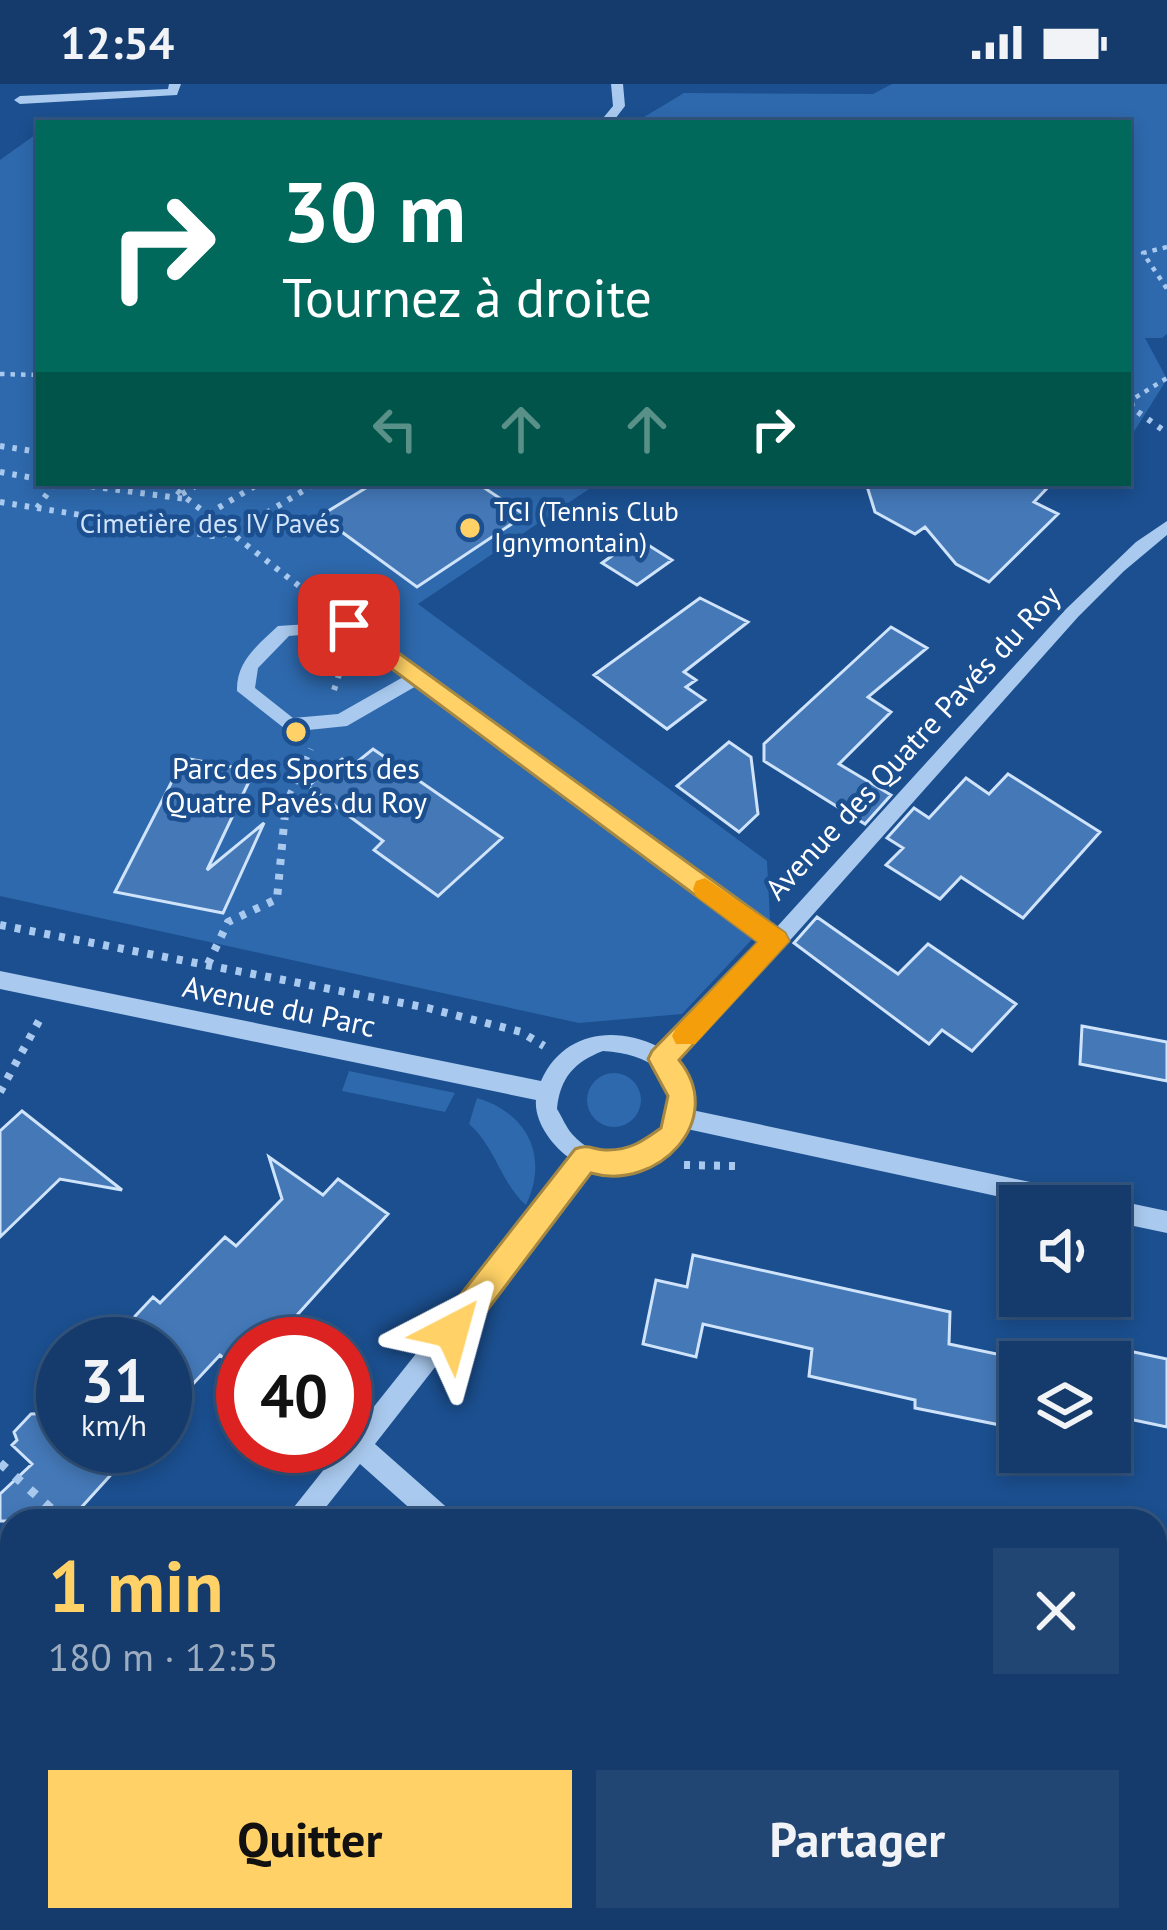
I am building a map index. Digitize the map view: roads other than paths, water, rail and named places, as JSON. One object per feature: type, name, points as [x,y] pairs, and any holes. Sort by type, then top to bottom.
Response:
[{"type":"street","points":[[20,100],[173,92],[175,84]]},
{"type":"street","points":[[607,120],[619,106],[616,84]]},
{"type":"street","name":"Avenue des Quatre Pavés du Roy","points":[[662,1059],[1024,668],[1141,545],[1167,527]]},
{"type":"street","points":[[419,676],[341,721],[289,725],[246,691],[244,672],[284,630],[332,622],[349,625],[419,676],[776,941]]},
{"type":"street","name":"Avenue du Parc","points":[[0,980],[546,1092]]},
{"type":"street","points":[[603,1042],[624,1043],[662,1059],[676,1077],[682,1096],[681,1118],[671,1137],[640,1160],[603,1163],[566,1147],[546,1111],[546,1092],[566,1058],[603,1042]]},
{"type":"street","points":[[681,1118],[999,1186]]},
{"type":"street","points":[[372,1432],[585,1158]]},
{"type":"street","points":[[1131,1214],[1167,1222]]},
{"type":"street","points":[[372,1458],[430,1509]]},
{"type":"street","points":[[309,1509],[339,1473]]},
{"type":"place","name":"TCI (Tennis Club Ignymontain)","points":[[470,528]]},
{"type":"place","name":"Parc des Sports des Quatre Pavés du Roy","points":[[296,732]]},
{"type":"park label","name":"Cimetière des IV Pavés","points":[[210,524]]}]
